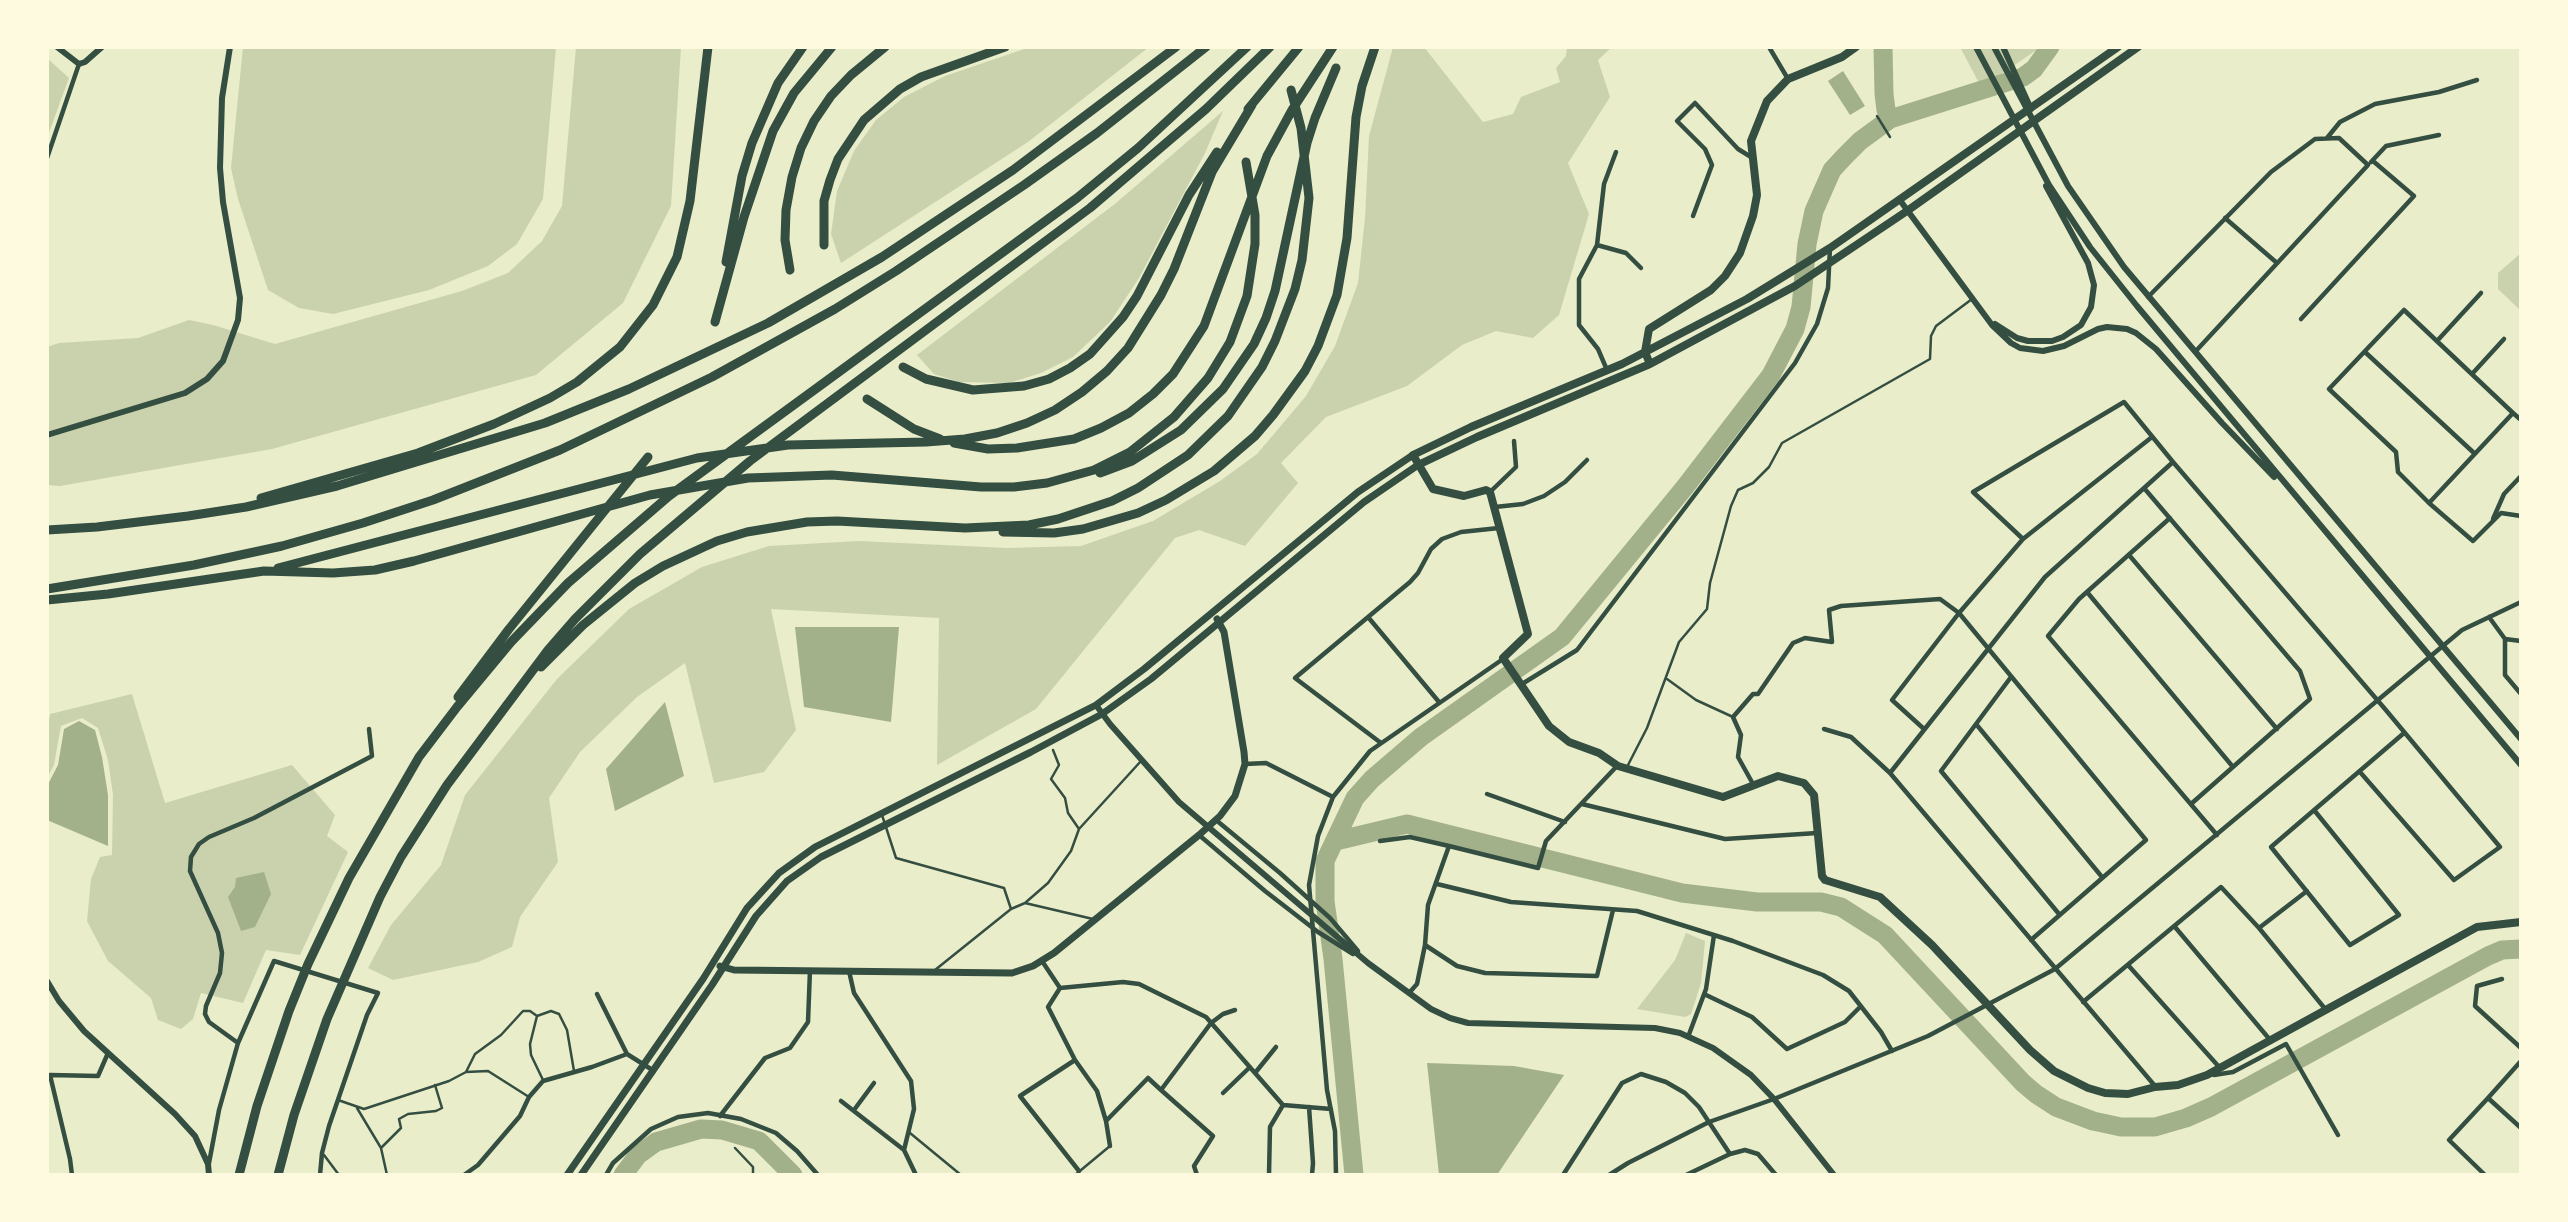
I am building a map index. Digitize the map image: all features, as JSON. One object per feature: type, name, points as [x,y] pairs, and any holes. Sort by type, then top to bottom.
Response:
[{"type":"highway","points":[[188,516],[355,472],[460,438],[551,398],[600,365],[638,327],[666,282],[677,257],[690,201],[708,47]]},
{"type":"highway","points":[[703,88],[715,47]]},
{"type":"highway","points":[[803,47],[778,83],[752,143],[742,176],[715,322],[744,217],[773,131],[800,84],[832,47]]},
{"type":"highway","points":[[790,270],[785,240],[786,209],[801,148],[814,121],[831,96],[851,75],[885,47]]},
{"type":"highway","points":[[824,245],[823,211],[830,180],[838,159],[864,120],[890,97],[921,77],[1005,47]]},
{"type":"highway","points":[[47,530],[188,516],[288,498],[435,458],[545,423],[699,357],[768,323],[904,243],[1013,170],[1176,47]]},
{"type":"highway","points":[[47,589],[181,568],[282,545],[433,500],[561,450],[712,377],[835,309],[896,271],[1097,133],[1206,47]]},
{"type":"highway","points":[[419,757],[464,698],[512,642],[568,583],[635,524],[710,464],[1060,210],[1139,148],[1247,47]]},
{"type":"highway","points":[[278,1175],[310,1066],[361,938],[386,887],[424,820],[498,716],[575,619],[612,580],[676,522],[808,416],[1070,223],[1153,156],[1270,47]]},
{"type":"highway","points":[[904,367],[926,379],[947,385],[972,390],[999,390],[1049,379],[1090,354],[1123,317],[1189,195],[1252,105],[1298,47]]},
{"type":"highway","points":[[867,399],[914,429],[960,445],[989,449],[1017,448],[1074,439],[1101,428],[1153,394],[1173,374],[1204,326],[1267,156],[1292,110],[1333,47]]},
{"type":"highway","points":[[498,716],[562,646],[609,603],[663,566],[717,541],[747,532],[807,522],[837,521],[1054,533],[1083,529],[1129,516],[1166,500],[1214,471],[1245,445],[1273,415],[1305,371],[1318,346],[1336,295],[1347,238],[1356,117],[1362,86],[1375,47]]},
{"type":"highway","points":[[264,571],[333,573],[375,570],[650,495],[748,478],[832,475],[981,487],[1014,487],[1057,483],[1105,472],[1158,446],[1181,430],[1223,389],[1254,344],[1266,318],[1282,262],[1300,171],[1315,118],[1336,68]]},
{"type":"highway","points":[[965,528],[1029,525],[1058,519],[1112,501],[1138,488],[1188,455],[1228,416],[1262,367],[1283,324],[1304,250],[1309,198],[1301,128],[1291,90]]},
{"type":"highway","points":[[47,600],[108,594],[264,571],[653,468],[743,450],[834,443],[926,442],[997,433],[1027,423],[1055,410],[1082,392],[1107,371],[1128,348],[1161,295],[1212,173],[1252,105]]},
{"type":"highway","points":[[1014,487],[1077,476],[1112,462],[1153,436],[1174,417],[1208,378],[1239,322],[1253,270],[1255,215],[1246,162]]},
{"type":"highway","points":[[239,1175],[272,1057],[308,964],[373,835],[419,757],[476,671],[649,457]]},
{"type":"main road","points":[[1650,364],[1645,352],[1650,330],[1711,290],[1726,276],[1735,262],[1749,227],[1757,195],[1751,141],[1759,117],[1772,93],[1787,79],[1842,57],[1856,47]]},
{"type":"main road","points":[[567,1175],[747,908],[779,873],[815,847],[1096,705],[1144,669],[1358,492],[1413,455],[1471,427],[1608,370],[1728,310],[1830,248],[2118,47]]},
{"type":"main road","points":[[581,1175],[756,916],[787,881],[821,857],[1102,714],[1152,679],[1364,502],[1418,465],[1462,443],[1650,364],[1795,286],[1907,211],[2138,47]]},
{"type":"main road","points":[[1413,455],[1433,489],[1464,496],[1486,490],[1490,492],[1528,634],[1503,658],[1549,726],[1569,742],[1599,753],[1622,767],[1723,797],[1778,776],[1804,783],[1814,795],[1822,876],[1825,880],[1880,897],[1889,904],[1932,945],[2030,1051],[2054,1071],[2088,1088],[2105,1093],[2128,1094],[2155,1087],[2178,1085],[2207,1076],[2476,928],[2521,922]]},
{"type":"main road","points":[[713,962],[734,970],[1012,973],[1042,961],[1199,835],[1235,796],[1245,764],[1224,632],[1212,613]]},
{"type":"street","points":[[57,47],[79,64]]},
{"type":"street","points":[[79,64],[103,47]]},
{"type":"street","points":[[47,435],[185,393],[207,379],[223,361],[238,320],[240,298],[223,202],[220,168],[222,98],[230,47]]},
{"type":"street","points":[[1769,47],[1787,79]]},
{"type":"street","points":[[1976,47],[2028,147],[2063,207],[2098,257],[2521,765]]},
{"type":"street","points":[[1994,47],[2042,136]]},
{"type":"street","points":[[2003,47],[2054,161],[2104,240],[2148,297],[2521,739]]},
{"type":"street","points":[[47,158],[79,64]]},
{"type":"street","points":[[2326,139],[2340,122],[2375,104],[2439,92],[2477,80]]},
{"type":"street","points":[[1693,216],[1712,165],[1705,149],[1677,121],[1695,103],[1738,149],[1752,158]]},
{"type":"street","points":[[2194,352],[2386,146],[2439,135]]},
{"type":"street","points":[[2148,297],[2271,173],[2315,139],[2339,138],[2414,196],[2301,319]]},
{"type":"street","points":[[1973,299],[1999,327],[2028,341],[2052,341],[2063,337],[2081,325],[2091,307],[2094,285],[2088,263],[2046,187],[2028,147]]},
{"type":"street","points":[[1608,370],[1598,349],[1579,325],[1580,279],[1597,245],[1604,184],[1616,152]]},
{"type":"street","points":[[1899,200],[2001,335],[2011,343],[2032,351],[2053,350],[2107,327],[2127,328],[2136,332],[2156,349],[2222,423],[2308,510]]},
{"type":"street","points":[[2225,218],[2277,263]]},
{"type":"street","points":[[1597,245],[1626,253],[1641,268]]},
{"type":"street","points":[[1522,684],[1577,650],[1795,363],[1817,324],[1828,288],[1830,248]]},
{"type":"street","points":[[2437,341],[2481,293]]},
{"type":"street","points":[[2521,420],[2404,310],[2329,390],[2396,452],[2398,472],[2473,541],[2501,513],[2521,516]]},
{"type":"street","points":[[2472,374],[2504,338]]},
{"type":"street","points":[[2365,352],[2474,453]]},
{"type":"street","points":[[2023,539],[1973,492],[2124,402],[2500,848],[2454,880],[2360,772]]},
{"type":"street","points":[[2429,503],[2513,413]]},
{"type":"street","points":[[1924,729],[1892,700],[1959,613],[2023,539],[2152,437]]},
{"type":"street","points":[[1490,492],[1516,467],[1514,441]]},
{"type":"street","points":[[1494,507],[1523,504],[1544,496],[1565,482],[1587,460]]},
{"type":"street","points":[[1890,773],[2045,577],[2173,462]]},
{"type":"street","points":[[2493,520],[2504,494],[2521,476]]},
{"type":"street","points":[[2144,488],[2300,671],[2310,699],[2191,804]]},
{"type":"street","points":[[2170,518],[2087,592],[2048,636],[2217,835]]},
{"type":"street","points":[[1381,744],[1295,678],[1410,582],[1431,549],[1442,539],[1461,532],[1499,528]]},
{"type":"street","points":[[2129,555],[2277,729]]},
{"type":"street","points":[[2087,592],[2233,767]]},
{"type":"street","points":[[1753,784],[1738,757],[1741,735],[1733,717],[1752,694],[1758,694],[1793,643],[1805,638],[1832,642],[1829,610],[1840,606],[1940,599],[1959,613],[2146,840],[2031,940]]},
{"type":"street","points":[[1609,1175],[1709,1122],[1774,1099],[1928,1036],[2055,969],[2462,630],[2521,602]]},
{"type":"street","points":[[1368,617],[1440,702]]},
{"type":"street","points":[[2490,617],[2505,639],[2505,676],[2521,694]]},
{"type":"street","points":[[2505,639],[2521,641]]},
{"type":"street","points":[[1336,1175],[1335,1131],[1327,1090],[1309,885],[1318,836],[1333,797],[1370,751],[1503,658]]},
{"type":"street","points":[[2011,677],[1941,771],[2059,914]]},
{"type":"street","points":[[1096,705],[1179,802],[1368,963],[1431,1009],[1468,1023],[1655,1028],[1688,1037],[1735,1062],[1774,1099],[1834,1175]]},
{"type":"street","points":[[1976,724],[2102,877]]},
{"type":"street","points":[[238,1043],[209,1022],[205,1014],[220,973],[222,953],[218,933],[190,871],[191,856],[199,844],[209,837],[254,818],[372,757],[369,729]]},
{"type":"street","points":[[1824,729],[1851,737],[1890,773],[2155,1087]]},
{"type":"street","points":[[2314,810],[2399,915],[2350,944],[2271,847],[2314,810],[2360,772],[2404,733]]},
{"type":"street","points":[[1245,764],[1266,763],[1333,797]]},
{"type":"street","points":[[1380,841],[1409,837],[1538,867],[1546,841],[1622,767]]},
{"type":"street","points":[[1487,794],[1565,822]]},
{"type":"street","points":[[1582,804],[1725,839],[1818,833]]},
{"type":"street","points":[[1215,820],[1330,918],[1368,963]]},
{"type":"street","points":[[1199,835],[1318,932],[1368,963]]},
{"type":"street","points":[[1408,993],[1417,984],[1428,905],[1449,846]]},
{"type":"street","points":[[1437,884],[1511,902],[1637,911],[1714,935],[1823,975],[1849,991],[1881,1032],[1892,1051]]},
{"type":"street","points":[[2083,1002],[2221,887],[2259,928],[2327,1011]]},
{"type":"street","points":[[2259,928],[2307,891]]},
{"type":"street","points":[[1424,946],[1457,966],[1485,973],[1597,976],[1613,911]]},
{"type":"street","points":[[2175,927],[2271,1041]]},
{"type":"street","points":[[1688,1037],[1704,994],[1714,935]]},
{"type":"street","points":[[209,1175],[208,1164],[219,1110],[238,1043],[274,961],[378,993],[367,1015],[338,1100],[322,1153],[320,1175]]},
{"type":"street","points":[[1042,961],[1060,988]]},
{"type":"street","points":[[2128,965],[2220,1068]]},
{"type":"street","points":[[720,1115],[765,1058],[790,1048],[808,1022],[810,970]]},
{"type":"street","points":[[849,971],[854,993],[911,1081],[914,1109],[904,1150]]},
{"type":"street","points":[[2502,979],[2477,986],[2475,1006],[2521,1048]]},
{"type":"street","points":[[47,981],[83,1031],[175,1114],[195,1136],[208,1164]]},
{"type":"street","points":[[1060,988],[1123,982],[1139,984],[1206,1017],[1283,1105],[1331,1109]]},
{"type":"street","points":[[1060,988],[1048,1007],[1075,1060],[1097,1091],[1110,1146]]},
{"type":"street","points":[[597,993],[627,1054],[654,1070]]},
{"type":"street","points":[[1704,994],[1752,1017],[1787,1049],[1845,1022],[1861,1006]]},
{"type":"street","points":[[1161,1090],[1212,1023],[1223,1014],[1235,1010]]},
{"type":"street","points":[[2207,1076],[2233,1072],[2286,1044],[2338,1135]]},
{"type":"street","points":[[1255,1073],[1276,1047]]},
{"type":"street","points":[[72,1175],[71,1159],[50,1075],[98,1076],[108,1052]]},
{"type":"street","points":[[464,1175],[478,1165],[520,1116],[529,1097],[543,1081],[627,1054]]},
{"type":"street","points":[[1075,1060],[1020,1096],[1077,1173]]},
{"type":"street","points":[[2485,1175],[2449,1140],[2521,1061]]},
{"type":"street","points":[[1223,1093],[1250,1067]]},
{"type":"street","points":[[1563,1175],[1622,1083],[1641,1074],[1666,1082],[1685,1093],[1699,1107],[1730,1154]]},
{"type":"street","points":[[1106,1121],[1148,1078],[1213,1136],[1194,1166],[1196,1175]]},
{"type":"street","points":[[854,1110],[874,1083]]},
{"type":"street","points":[[2488,1098],[2521,1128]]},
{"type":"street","points":[[841,1101],[904,1150],[915,1175]]},
{"type":"street","points":[[1269,1175],[1270,1127],[1283,1105]]},
{"type":"street","points":[[1309,1107],[1312,1175]]},
{"type":"street","points":[[606,1175],[613,1163],[650,1129],[678,1118],[708,1113],[741,1119],[776,1133],[797,1151],[818,1175]]},
{"type":"street","points":[[1686,1175],[1730,1154],[1745,1150],[1758,1154],[1776,1175]]},
{"type":"lane","points":[[1877,116],[1891,137]]},
{"type":"lane","points":[[1622,767],[1647,728],[1679,642],[1707,609],[1710,583],[1738,490],[1753,483],[1769,467],[1783,443],[1930,359],[1931,336],[1937,326],[1973,299]]},
{"type":"lane","points":[[1667,678],[1696,700],[1733,717]]},
{"type":"lane","points":[[1053,750],[1059,765],[1051,779],[1065,798],[1069,813],[1079,829]]},
{"type":"lane","points":[[932,972],[1048,883],[1071,851],[1079,829],[1142,760]]},
{"type":"lane","points":[[881,814],[887,824],[896,858],[1004,888],[1011,909]]},
{"type":"lane","points":[[1025,903],[1096,919]]},
{"type":"lane","points":[[466,1072],[475,1054],[500,1035],[523,1011],[530,1011],[537,1016]]},
{"type":"lane","points":[[537,1016],[551,1011],[559,1014],[567,1030],[575,1072]]},
{"type":"lane","points":[[537,1016],[530,1044],[531,1055],[543,1081]]},
{"type":"lane","points":[[338,1100],[364,1109],[466,1072],[488,1071],[529,1097]]},
{"type":"lane","points":[[381,1148],[401,1129],[399,1119],[408,1114],[442,1108],[435,1085]]},
{"type":"lane","points":[[357,1108],[381,1148],[387,1175]]},
{"type":"lane","points":[[907,1131],[961,1175]]},
{"type":"lane","points":[[1077,1173],[1110,1146]]},
{"type":"lane","points":[[735,1148],[753,1167],[753,1175]]},
{"type":"lane","points":[[322,1153],[339,1175]]},
{"type":"shaded area","points":[[243,47],[556,47],[543,199],[517,244],[488,266],[429,290],[333,314],[299,308],[268,290],[238,199],[231,168]]},
{"type":"shaded area","points":[[576,47],[681,47],[671,206],[623,303],[536,375],[272,449],[60,486],[47,485],[47,347],[59,343],[138,338],[189,320],[275,344],[462,291],[508,273],[542,241],[562,206]]},
{"type":"shaded area","points":[[1030,47],[1149,47],[1028,142],[841,263],[831,234],[837,191],[854,151],[876,120],[904,97],[945,76]]},
{"type":"shaded area","points":[[1393,47],[1424,47],[1483,122],[1513,114],[1521,97],[1560,82],[1556,68],[1566,56],[1567,47],[1612,47],[1598,60],[1610,97],[1568,163],[1589,214],[1559,315],[1533,338],[1496,331],[1462,345],[1407,386],[1326,417],[1281,463],[1298,483],[1245,546],[1199,530],[1175,538],[1036,709],[937,765],[939,618],[771,609],[796,730],[764,772],[714,783],[685,663],[637,697],[580,752],[549,798],[558,862],[520,917],[512,947],[478,962],[393,980],[368,968],[391,925],[441,865],[465,795],[557,679],[629,609],[702,567],[769,546],[859,541],[1007,548],[1081,546],[1153,521],[1220,481],[1257,454],[1306,396],[1335,346],[1358,283],[1365,218],[1369,136]]},
{"type":"shaded area","points":[[1960,47],[2041,47],[1980,85]]},
{"type":"shaded area","points":[[47,58],[69,78],[47,138]]},
{"type":"shaded area","points":[[1843,71],[1865,106],[1850,115],[1828,81]]},
{"type":"shaded area","points":[[1223,111],[1205,153],[1139,278],[1110,322],[1073,357],[1041,373],[1009,383],[959,382],[934,374],[917,355],[1116,203]]},
{"type":"shaded area","points":[[2521,253],[2521,311],[2498,289],[2498,273]]},
{"type":"shaded area","points":[[795,627],[899,627],[891,722],[804,707]]},
{"type":"shaded area","points":[[132,694],[165,803],[292,765],[335,815],[327,836],[348,852],[300,955],[266,950],[243,1003],[201,993],[193,1019],[181,1029],[158,1020],[151,998],[108,961],[87,921],[91,879],[100,857],[112,855],[113,795],[108,760],[98,728],[82,718],[61,726],[54,765],[47,778],[47,731],[50,714]]},
{"type":"shaded area","points":[[665,702],[684,776],[615,811],[606,769]]},
{"type":"shaded area","points":[[79,721],[95,730],[102,757],[108,795],[108,846],[47,820],[47,786],[58,765],[64,729]]},
{"type":"shaded area","points":[[264,872],[271,894],[255,927],[241,931],[228,897],[235,887],[236,878]]},
{"type":"shaded area","points":[[1686,933],[1705,941],[1701,983],[1691,1014],[1685,1017],[1637,1009],[1675,960]]},
{"type":"shaded area","points":[[1427,1063],[1514,1066],[1564,1075],[1497,1175],[1439,1175]]},
{"type":"waterway","points":[[1883,47],[1884,94],[1890,119]]},
{"type":"waterway","points":[[1354,1175],[1325,901],[1325,861],[1355,798],[1372,779],[1421,737],[1562,637],[1685,487],[1771,375],[1795,329],[1801,307],[1807,244],[1814,211],[1832,170],[1860,141],[1890,119],[2023,77],[2034,69],[2050,47]]},
{"type":"waterway","points":[[1336,841],[1407,824],[1682,893],[1757,902],[1821,902],[1841,907],[1885,935],[2036,1094],[2056,1107],[2093,1121],[2121,1127],[2155,1127],[2211,1107],[2488,956],[2502,950],[2521,949]]},
{"type":"waterway","points":[[623,1175],[638,1155],[656,1142],[701,1129],[722,1130],[759,1141],[793,1175]]}]
